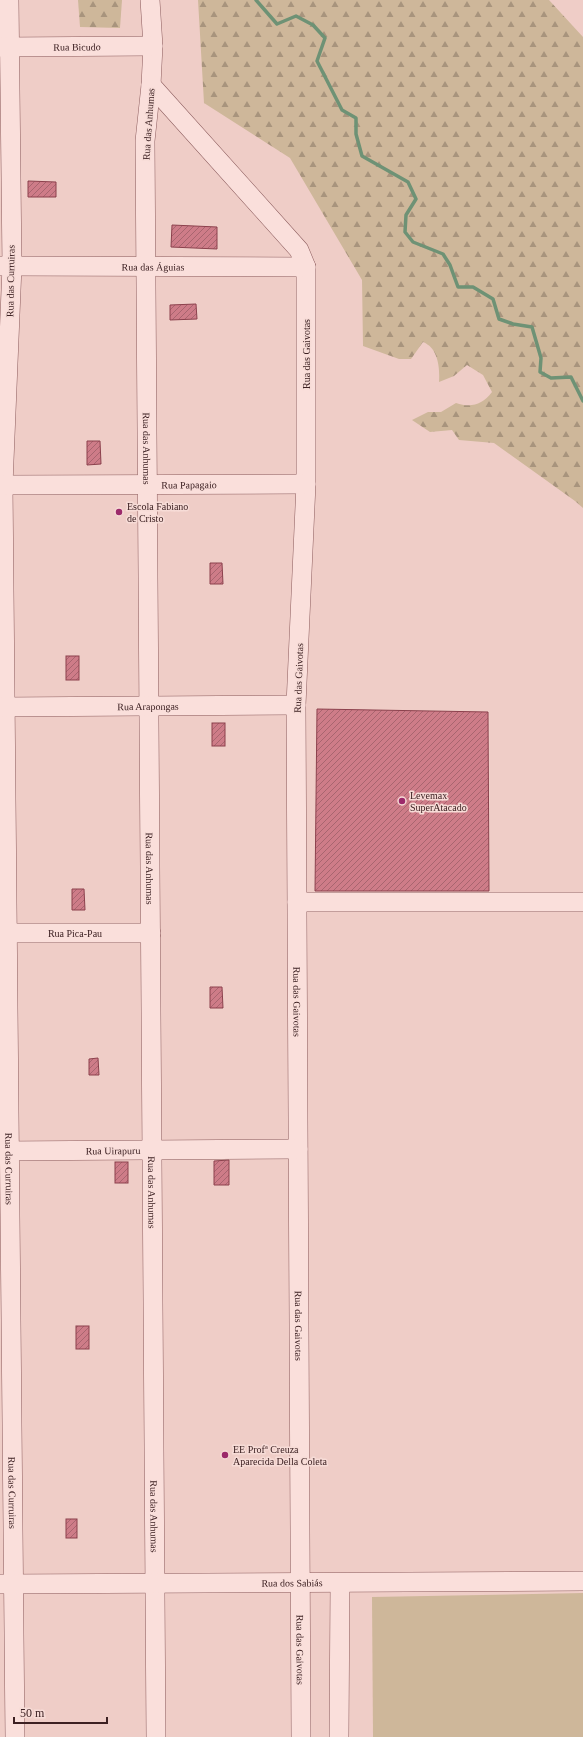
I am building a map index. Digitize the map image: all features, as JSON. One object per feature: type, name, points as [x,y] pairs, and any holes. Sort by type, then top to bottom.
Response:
[{"type":"street","name":"Rua das Curruiras","points":[[9,0],[4,47],[6,266],[2,485],[7,1584],[15,1737]]},
{"type":"street","name":"Rua das Anhumas","points":[[150,0],[153,46],[152,85],[145,141],[156,1737]]},
{"type":"street","name":"Rua Bicudo","points":[[4,47],[153,46]]},
{"type":"street","points":[[152,85],[299,250],[306,267]]},
{"type":"street","name":"Rua das Águias","points":[[6,266],[306,267]]},
{"type":"street","name":"Rua das Gaivotas","points":[[301,1737],[296,705],[306,484],[306,267]]},
{"type":"street","name":"Rua Papagaio","points":[[2,485],[306,484]]},
{"type":"street","name":"Rua Arapongas","points":[[3,707],[296,705]]},
{"type":"street","points":[[297,902],[583,902]]},
{"type":"street","name":"Rua Pica-Pau","points":[[4,933],[150,933]]},
{"type":"street","name":"Rua Uirapuru","points":[[5,1151],[298,1150]]},
{"type":"street","name":"Rua dos Sabiás","points":[[7,1584],[583,1581]]},
{"type":"street","points":[[339,1737],[340,1582]]},
{"type":"green space","points":[[78,0],[122,0],[120,28],[80,27]]},
{"type":"green space","points":[[198,0],[549,0],[583,37],[583,508],[494,443],[459,440],[452,430],[430,432],[412,420],[428,412],[441,412],[456,403],[471,405],[480,403],[492,392],[483,375],[467,365],[454,376],[439,382],[439,370],[435,353],[423,342],[411,359],[399,359],[363,346],[362,280],[290,158],[204,103]]},
{"type":"green space","points":[[583,1593],[583,1737],[373,1737],[372,1597]]},
{"type":"building","points":[[28,181],[56,182],[56,197],[28,197]]},
{"type":"building","points":[[172,225],[217,227],[217,249],[171,247]]},
{"type":"building","points":[[196,304],[197,319],[170,320],[170,305]]},
{"type":"building","points":[[87,441],[100,441],[101,464],[87,465]]},
{"type":"building","points":[[210,563],[222,563],[223,584],[210,584]]},
{"type":"building","points":[[66,656],[79,656],[79,680],[66,680]]},
{"type":"building","name":"Levemax SuperAtacado","points":[[317,709],[488,712],[489,891],[315,891]]},
{"type":"building","points":[[212,723],[225,723],[225,746],[212,746]]},
{"type":"building","points":[[72,889],[84,889],[85,910],[72,910]]},
{"type":"building","points":[[210,987],[222,987],[223,1008],[210,1008]]},
{"type":"building","points":[[98,1058],[99,1075],[89,1075],[89,1059]]},
{"type":"building","points":[[229,1160],[229,1185],[214,1185],[214,1161]]},
{"type":"building","points":[[115,1162],[128,1162],[128,1183],[115,1183]]},
{"type":"building","points":[[76,1326],[89,1326],[89,1349],[76,1349]]},
{"type":"building","points":[[66,1519],[77,1519],[77,1538],[66,1538]]},
{"type":"waterway","points":[[256,0],[277,24],[296,16],[313,25],[325,38],[317,61],[342,110],[356,118],[356,134],[362,156],[408,182],[416,199],[406,215],[405,232],[413,242],[443,254],[450,265],[458,287],[473,287],[493,299],[499,319],[513,324],[532,327],[541,358],[540,372],[551,378],[571,377],[583,401]]},
{"type":"place","name":"Escola Fabiano de Cristo","points":[[119,512]]},
{"type":"place","name":"Levemax SuperAtacado","points":[[402,801]]},
{"type":"place","name":"EE Profª Creuza Aparecida Della Coleta","points":[[225,1455]]}]
